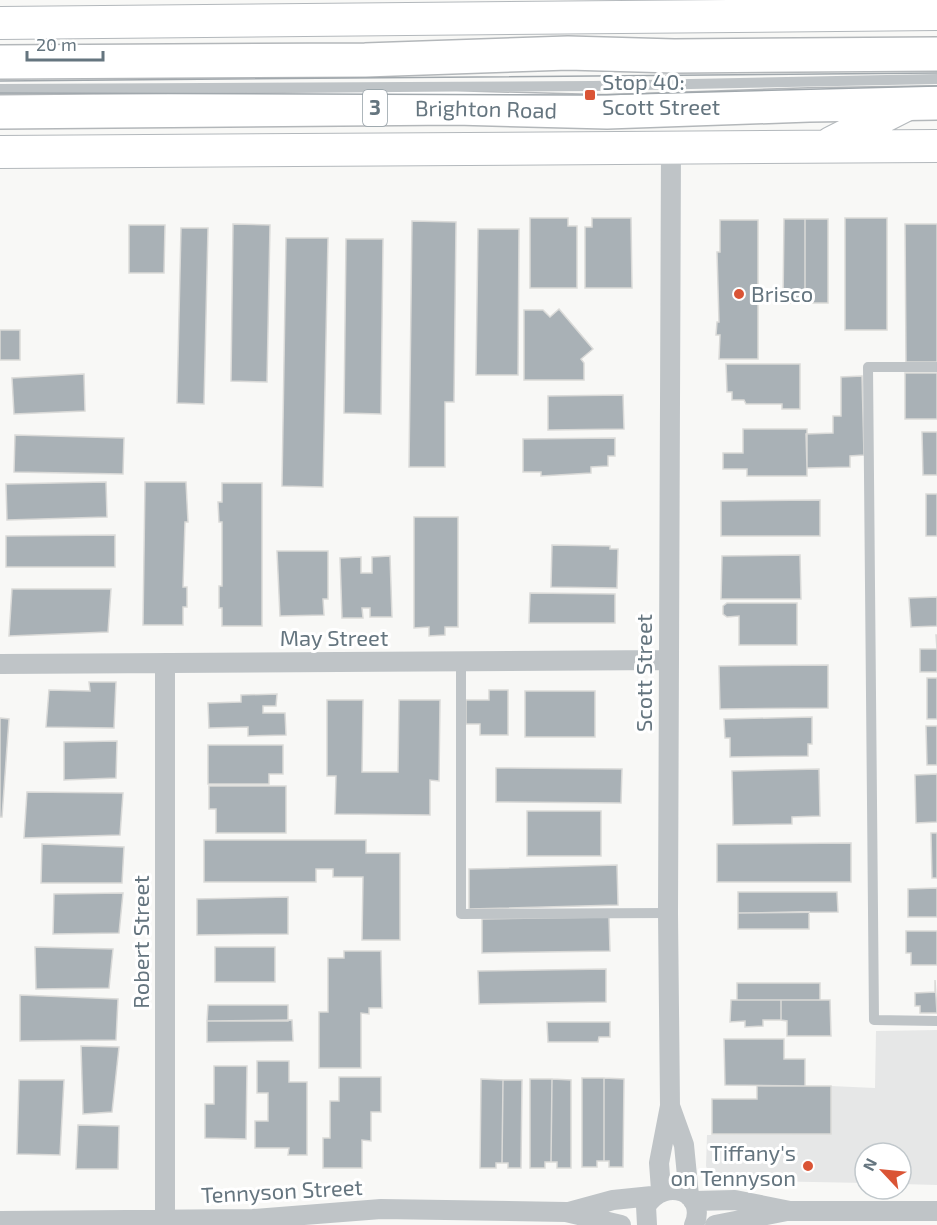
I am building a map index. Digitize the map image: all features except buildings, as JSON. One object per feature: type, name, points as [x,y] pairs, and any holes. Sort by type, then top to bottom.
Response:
[{"type":"highway","name":"Brighton Road","points":[[0,112],[364,60],[567,53],[674,56],[926,76]]},
{"type":"highway","name":"Brighton Road","points":[[0,63],[165,87],[275,109],[456,108],[607,112],[809,105],[926,76]]},
{"type":"main road","points":[[0,23],[347,11],[603,18],[937,14]]},
{"type":"main road","points":[[822,147],[926,76]]},
{"type":"main road","points":[[111,151],[158,121],[165,87]]},
{"type":"main road","points":[[275,109],[359,150]]},
{"type":"main road","name":"Brighton Road","points":[[0,152],[937,146]]},
{"type":"street","name":"Scott Street","points":[[670,148],[668,660],[670,1106],[684,1145],[691,1198],[696,1210],[694,1225]]},
{"type":"street","name":"May Street","points":[[0,664],[668,660]]},
{"type":"street","name":"Robert Street","points":[[165,663],[165,1222]]},
{"type":"street","points":[[647,1225],[646,1206],[657,1193],[660,1155],[670,1106]]},
{"type":"street","points":[[566,1212],[613,1200],[676,1189],[691,1198],[735,1200],[790,1210],[937,1210]]},
{"type":"street","name":"Tennyson Street","points":[[0,1221],[165,1222],[332,1219],[381,1209],[566,1212]]},
{"type":"street","points":[[716,1225],[790,1210]]},
{"type":"street","points":[[566,1212],[621,1225]]},
{"type":"lane","points":[[0,88],[165,87]]},
{"type":"lane","points":[[937,367],[868,367],[874,1020],[937,1021]]},
{"type":"lane","points":[[461,662],[461,914],[668,913]]},
{"type":"shaded area","points":[[937,1030],[937,1185],[913,1184],[913,1141],[853,1141],[853,1183],[711,1180],[706,1166],[707,1135],[831,1134],[831,1086],[875,1088],[876,1031]]},
{"type":"tram line","points":[[0,81],[937,73]]},
{"type":"tram line","points":[[0,93],[592,95],[937,86]]},
{"type":"place","name":"Stop 40: Scott Street","points":[[590,95]]},
{"type":"place","name":"Brisco","points":[[739,294]]},
{"type":"place","name":"Tiffany's on Tennyson","points":[[808,1166]]}]
